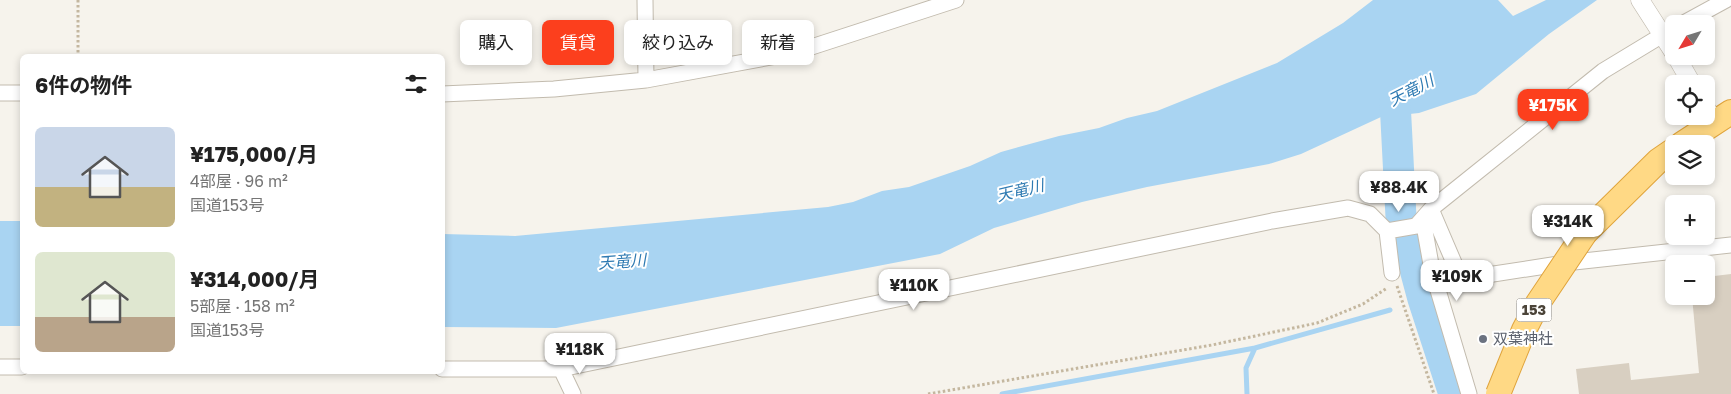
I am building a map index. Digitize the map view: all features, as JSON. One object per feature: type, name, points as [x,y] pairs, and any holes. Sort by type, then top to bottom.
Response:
[{"type":"highway","points":[[1692,135],[1717,114]]},
{"type":"highway","name":"153","points":[[1498,394],[1524,330],[1538,304],[1585,233],[1665,156]]},
{"type":"street","points":[[645,0],[646,80]]},
{"type":"street","points":[[445,94],[554,89],[646,80],[793,53],[956,0]]},
{"type":"street","points":[[1387,230],[1416,226],[1431,209],[1603,71],[1664,30],[1640,0]]},
{"type":"street","points":[[1698,15],[1726,0]]},
{"type":"street","points":[[0,93],[20,94]]},
{"type":"street","points":[[445,369],[561,369],[1272,222],[1348,208],[1370,214],[1387,230],[1392,273]]},
{"type":"street","points":[[1431,209],[1461,279],[1565,263],[1731,245]]},
{"type":"street","points":[[1431,209],[1425,231],[1432,270],[1469,394]]},
{"type":"street","points":[[0,367],[20,367]]},
{"type":"street","points":[[561,369],[573,394]]},
{"type":"path","points":[[78,0],[78,54]]},
{"type":"path","points":[[928,394],[1212,345],[1317,323],[1363,304],[1388,287],[1392,273]]},
{"type":"path","points":[[1392,273],[1434,394]]},
{"type":"water","name":"天竜川","points":[[1373,0],[1498,0],[1513,16],[1546,0],[1597,0],[1549,34],[1476,94],[1419,113],[1381,117],[1301,154],[1269,164],[1147,187],[1082,202],[994,228],[940,254],[556,328],[445,327],[445,234],[515,236],[828,207],[853,202],[882,191],[909,187],[970,166],[1001,152],[1059,136],[1099,128],[1127,118],[1157,111],[1277,63],[1343,23]]},
{"type":"water","points":[[0,221],[20,221],[20,326],[0,326]]},
{"type":"building","points":[[1731,274],[1731,394],[1579,394],[1576,369],[1629,363],[1631,380],[1699,373],[1693,305],[1715,305],[1715,276]]},
{"type":"waterway","name":"天竜川","points":[[1395,101],[1401,217],[1423,299],[1454,394]]},
{"type":"waterway","points":[[1416,302],[1423,299]]},
{"type":"waterway","points":[[1247,394],[1246,368],[1255,348],[1390,310]]},
{"type":"waterway","points":[[1002,394],[1255,348]]},
{"type":"place","name":"双葉神社","points":[[1483,339]]}]
